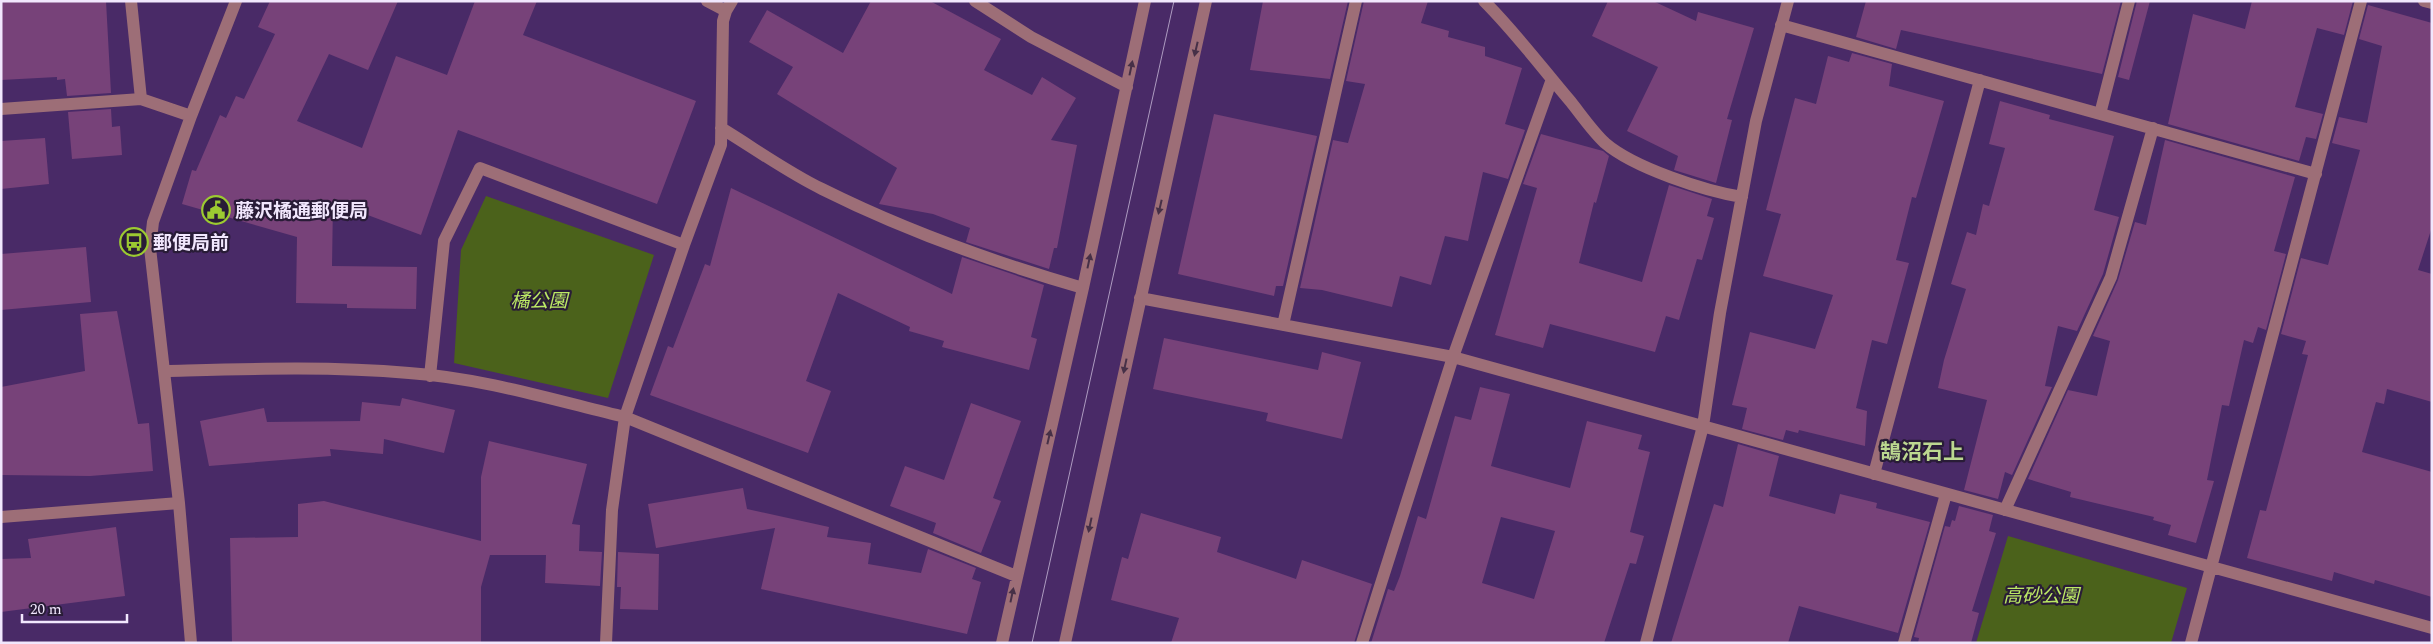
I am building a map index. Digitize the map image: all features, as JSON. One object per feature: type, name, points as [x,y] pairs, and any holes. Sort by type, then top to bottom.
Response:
[{"type":"street","points":[[131,1],[141,99]]},
{"type":"street","points":[[190,643],[179,503],[150,248],[153,222],[191,116],[236,1]]},
{"type":"street","points":[[606,643],[612,510],[625,417],[684,245],[721,145],[723,21],[729,6],[707,1]]},
{"type":"street","points":[[975,1],[1031,37],[1127,87]]},
{"type":"street","points":[[1002,643],[1084,288],[1145,1]]},
{"type":"street","points":[[1064,643],[1206,1]]},
{"type":"street","points":[[1283,325],[1356,1]]},
{"type":"street","points":[[1484,1],[1522,40],[1606,144],[1638,163],[1681,181],[1713,193],[1742,197]]},
{"type":"street","points":[[1646,643],[1703,426],[1720,313],[1756,121],[1788,1]]},
{"type":"street","points":[[2100,114],[2129,1]]},
{"type":"street","points":[[2191,643],[2362,1]]},
{"type":"street","points":[[2424,1],[2432,3]]},
{"type":"street","points":[[1781,25],[2316,174]]},
{"type":"street","points":[[1362,643],[1453,357],[1552,79]]},
{"type":"street","points":[[1874,474],[1884,430],[1980,80]]},
{"type":"street","points":[[1,109],[141,99],[191,116]]},
{"type":"street","points":[[721,128],[820,188],[914,232],[1007,266],[1084,288]]},
{"type":"street","points":[[2005,510],[2111,277],[2153,128]]},
{"type":"street","points":[[430,376],[444,241],[480,168],[684,245]]},
{"type":"street","points":[[1140,298],[1453,357],[2432,628]]},
{"type":"street","points":[[165,371],[326,368],[430,376],[471,381],[625,417],[1016,576]]},
{"type":"street","points":[[1904,643],[1946,494]]},
{"type":"street","points":[[1,517],[179,503]]},
{"type":"green space","name":"橘公園","points":[[486,196],[654,255],[608,398],[454,363],[461,250]]},
{"type":"green space","name":"高砂公園","points":[[2008,536],[2187,588],[2171,643],[1976,643]]},
{"type":"building","points":[[1,1],[106,1],[111,93],[67,96],[65,79],[57,80],[57,77],[1,80]]},
{"type":"building","points":[[270,1],[398,1],[368,70],[329,54],[297,121],[362,148],[396,56],[447,75],[475,1],[537,1],[523,35],[696,101],[657,204],[458,130],[421,235],[333,202],[332,266],[417,267],[416,309],[347,308],[347,304],[296,303],[297,237],[182,204],[192,170],[196,171],[220,115],[226,118],[236,96],[244,99],[275,34],[258,27]]},
{"type":"building","points":[[871,1],[930,1],[1001,39],[984,70],[1032,95],[1042,77],[1076,98],[1051,140],[1077,145],[1057,248],[1054,248],[1049,269],[966,242],[970,228],[933,214],[879,204],[897,168],[777,94],[793,67],[749,42],[767,10],[843,53]]},
{"type":"building","points":[[1263,1],[1348,1],[1330,79],[1250,70]]},
{"type":"building","points":[[1364,1],[1428,1],[1421,23],[1449,31],[1448,37],[1485,47],[1485,56],[1522,68],[1505,124],[1525,130],[1508,179],[1483,172],[1468,241],[1445,236],[1431,285],[1400,276],[1392,307],[1322,290],[1300,288],[1333,140],[1348,143],[1365,84],[1346,81]]},
{"type":"building","points":[[1608,1],[1653,1],[1696,21],[1698,12],[1754,28],[1727,119],[1732,120],[1716,183],[1674,170],[1678,156],[1627,131],[1658,67],[1592,36]]},
{"type":"building","points":[[1866,1],[2121,1],[2102,74],[1901,30],[1896,49],[1856,37]]},
{"type":"building","points":[[2137,1],[2150,1],[2129,80],[2118,77]]},
{"type":"building","points":[[2252,1],[2353,1],[2344,35],[2317,28],[2295,107],[2323,114],[2316,139],[2306,137],[2299,161],[2168,124],[2193,14],[2245,29]]},
{"type":"building","points":[[2368,5],[2432,23],[2432,227],[2418,270],[2432,274],[2432,402],[2387,389],[2384,404],[2376,402],[2362,452],[2432,472],[2432,597],[2375,580],[2374,584],[2334,572],[2332,581],[2247,558],[2260,510],[2266,511],[2308,355],[2302,354],[2306,341],[2281,334],[2301,258],[2328,265],[2360,150],[2332,143],[2339,117],[2367,123],[2382,46],[2359,39]]},
{"type":"building","points":[[1852,53],[1892,64],[1889,86],[1944,101],[1916,198],[1912,197],[1896,260],[1909,263],[1887,344],[1872,340],[1856,408],[1867,411],[1865,446],[1799,430],[1798,433],[1786,430],[1783,440],[1742,429],[1747,408],[1732,405],[1750,332],[1815,349],[1833,295],[1763,276],[1781,214],[1766,210],[1795,98],[1816,104],[1828,56],[1849,62]]},
{"type":"building","points":[[2000,101],[2050,115],[2049,119],[2114,136],[2094,210],[2119,217],[2103,274],[2077,331],[2058,326],[2045,386],[2052,387],[2012,475],[2005,472],[1998,499],[1964,490],[1987,400],[1938,388],[1944,360],[1966,289],[1951,284],[1967,232],[1976,235],[1983,204],[1989,206],[2005,148],[1989,144]]},
{"type":"building","points":[[111,109],[112,127],[120,126],[122,155],[72,159],[68,112]]},
{"type":"building","points":[[1214,114],[1317,136],[1283,286],[1276,286],[1274,296],[1178,274]]},
{"type":"building","points":[[1541,134],[1603,151],[1609,156],[1596,203],[1594,202],[1579,263],[1642,282],[1669,185],[1712,199],[1707,216],[1714,218],[1702,260],[1697,259],[1679,320],[1666,316],[1655,352],[1550,324],[1543,348],[1495,335],[1537,188],[1523,184]]},
{"type":"building","points":[[45,138],[49,184],[1,189],[1,141]]},
{"type":"building","points":[[2165,140],[2295,177],[2274,251],[2286,254],[2266,330],[2258,327],[2253,343],[2244,340],[2229,406],[2222,405],[2207,480],[2214,481],[2196,543],[2168,535],[2171,525],[2153,520],[2154,517],[2070,497],[2071,492],[2028,479],[2068,390],[2097,396],[2110,341],[2093,336],[2118,280],[2135,222],[2146,225]]},
{"type":"building","points":[[731,188],[952,294],[962,257],[1044,285],[1031,337],[1037,339],[1029,370],[942,347],[944,341],[909,331],[910,327],[838,293],[806,381],[831,391],[808,453],[650,395],[668,346],[673,348],[705,264],[710,266]]},
{"type":"building","points":[[86,247],[91,302],[1,310],[1,254]]},
{"type":"building","points":[[117,311],[138,424],[149,423],[153,471],[90,476],[1,475],[1,387],[85,371],[80,314]]},
{"type":"building","points":[[1164,338],[1318,370],[1322,352],[1361,362],[1342,439],[1266,421],[1268,413],[1153,389]]},
{"type":"building","points":[[1480,387],[1510,394],[1491,466],[1570,488],[1587,421],[1642,435],[1638,449],[1650,452],[1630,532],[1644,536],[1636,564],[1630,563],[1604,643],[1371,643],[1388,589],[1394,591],[1400,576],[1418,516],[1426,519],[1455,416],[1471,420]],"holes":[[[1501,517],[1555,531],[1534,599],[1482,583]]]},
{"type":"building","points":[[402,398],[455,410],[444,453],[384,439],[383,454],[330,449],[331,456],[209,466],[200,421],[264,408],[267,422],[360,421],[362,402],[400,406]]},
{"type":"building","points":[[971,403],[1021,421],[993,498],[1001,501],[981,553],[933,533],[936,523],[890,506],[905,466],[944,480]]},
{"type":"building","points":[[489,441],[587,464],[572,524],[580,525],[579,551],[602,552],[600,586],[545,583],[546,555],[490,555],[481,587],[481,643],[232,643],[230,538],[298,537],[298,504],[324,501],[481,541],[481,477]]},
{"type":"building","points":[[1738,444],[1779,456],[1769,496],[1835,514],[1840,494],[1877,503],[1876,508],[1930,522],[1898,633],[1799,606],[1788,643],[1671,643],[1714,504],[1723,507]]},
{"type":"building","points":[[743,488],[747,509],[829,527],[827,537],[871,543],[868,564],[921,573],[928,549],[976,568],[972,579],[981,582],[967,634],[761,589],[775,528],[656,548],[648,504]]},
{"type":"building","points":[[1959,506],[1993,515],[1989,531],[1996,533],[1972,611],[1979,613],[1971,643],[1918,643],[1919,638],[1914,637],[1945,526],[1950,527],[1952,520],[1955,521]]},
{"type":"building","points":[[1141,513],[1221,537],[1217,552],[1296,579],[1302,560],[1372,584],[1354,643],[1171,643],[1179,618],[1111,600],[1122,557],[1128,559]]},
{"type":"building","points":[[116,527],[125,596],[1,612],[1,559],[31,558],[28,539]]},
{"type":"building","points":[[618,552],[659,554],[658,610],[620,609],[621,587],[617,587]]},
{"type":"tram line","points":[[1032,643],[1174,1]]},
{"type":"place","name":"藤沢橘通郵便局","points":[[216,210]]},
{"type":"place","name":"郵便局前","points":[[134,242]]},
{"type":"district","name":"鵠沼石上","points":[[1922,452]]}]
